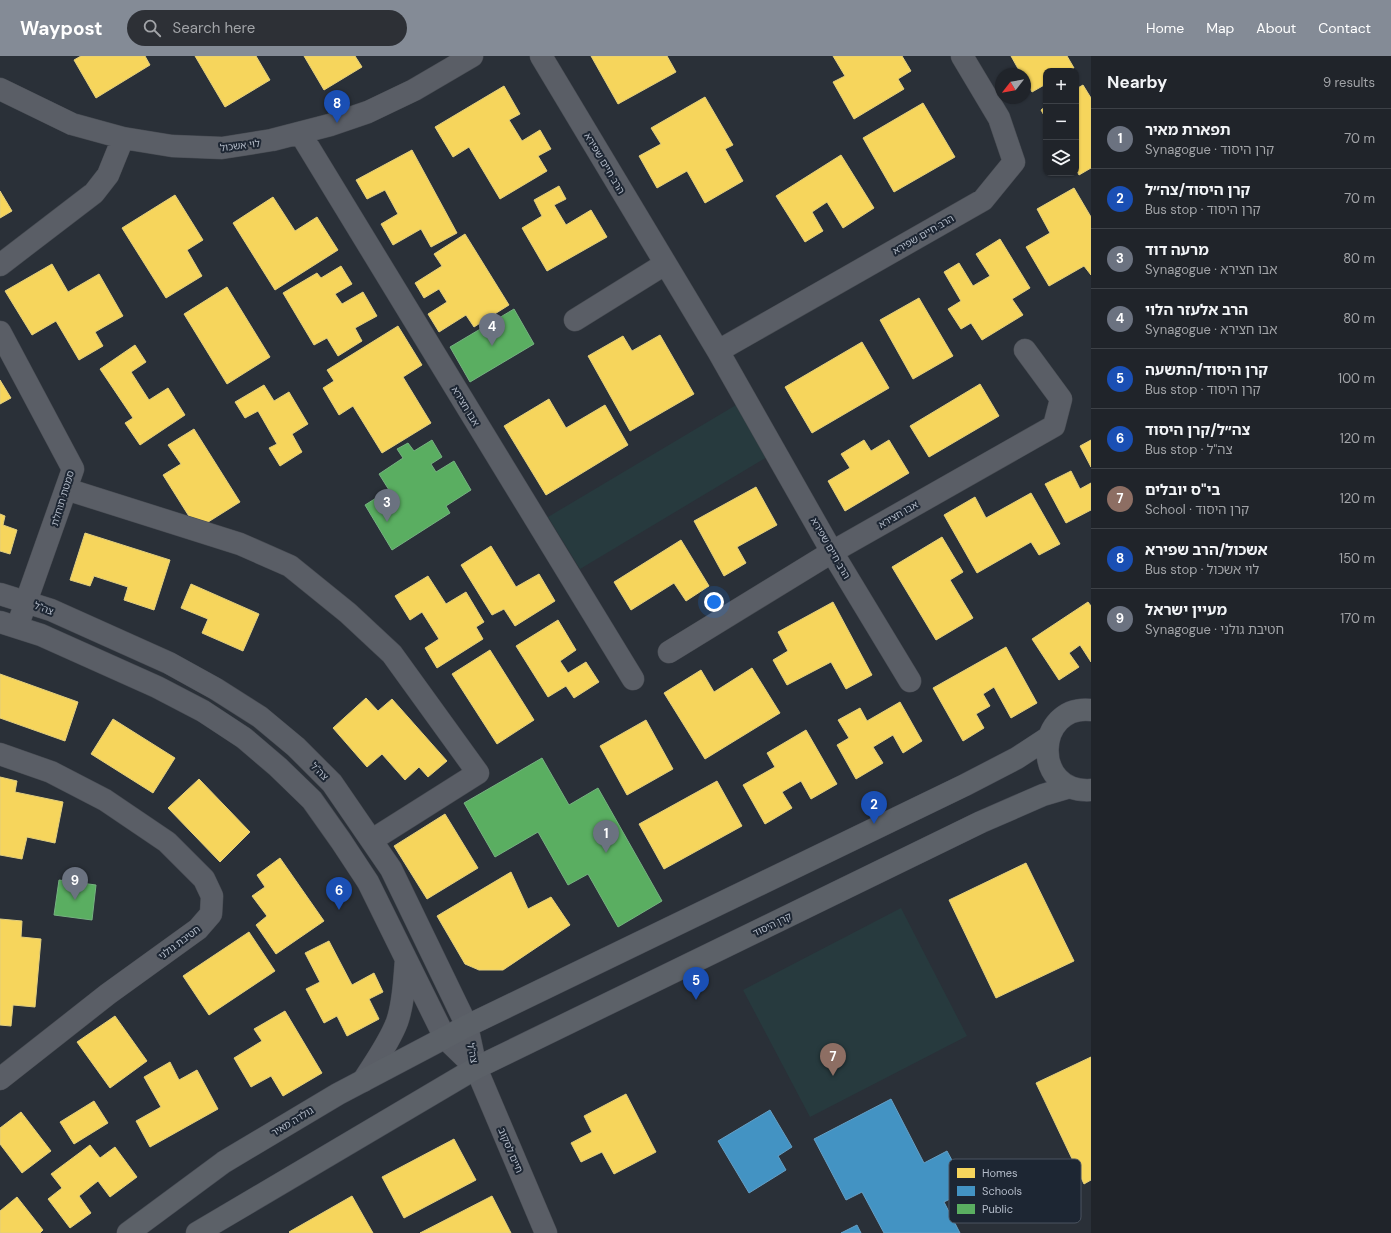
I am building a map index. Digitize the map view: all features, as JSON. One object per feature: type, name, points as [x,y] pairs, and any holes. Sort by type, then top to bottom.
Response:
[{"type":"main road","points":[[1081,788],[1062,782],[1050,766],[1047,752],[1049,737],[1053,728],[1068,714],[1078,711],[1091,710]]},
{"type":"main road","points":[[467,1026],[965,785],[1017,758],[1049,737]]},
{"type":"main road","name":"קרן היסוד","points":[[476,1068],[982,822],[1043,795],[1081,788]]},
{"type":"main road","name":"גולדה מאיר","points":[[128,1233],[224,1162],[363,1081],[467,1026]]},
{"type":"main road","points":[[197,1233],[476,1068]]},
{"type":"street","name":"לוי אשכול","points":[[2,95],[72,124],[123,138],[172,146],[222,148],[272,140],[368,112],[414,90],[472,56]]},
{"type":"street","name":"הרב חיים שפירא","points":[[541,56],[718,352],[832,552],[910,680]]},
{"type":"street","name":"הרב חיים שפירא","points":[[718,352],[983,200],[1014,162],[1000,118],[962,56]]},
{"type":"street","name":"אבו חצירא","points":[[300,133],[633,679]]},
{"type":"street","points":[[0,265],[94,193],[108,175],[123,138]]},
{"type":"street","points":[[575,320],[665,264]]},
{"type":"street","name":"סמטת תוחלת","points":[[0,332],[73,469],[26,602],[9,625]]},
{"type":"street","name":"אבו חצירא","points":[[669,652],[832,552],[1054,426],[1061,399],[1025,350]]},
{"type":"street","points":[[66,489],[240,544],[290,566],[348,613],[392,654],[478,773],[372,840]]},
{"type":"street","name":"צה\"ל","points":[[0,594],[51,610],[169,663],[216,688],[260,717],[296,747],[332,783],[391,869],[467,1026],[476,1068]]},
{"type":"street","name":"צה\"ל","points":[[9,625],[41,635],[157,687],[203,711],[244,738],[312,800],[368,882],[444,1038],[476,1068]]},
{"type":"street","name":"חטיבת גולני","points":[[0,754],[51,772],[105,800],[167,842],[204,879],[212,896],[211,914],[198,930],[108,994],[0,1079]]},
{"type":"street","points":[[363,1081],[386,1045],[397,1021],[403,994],[406,959]]},
{"type":"street","name":"חיים לסקוב","points":[[476,1068],[546,1233]]},
{"type":"green space","points":[[736,405],[767,457],[580,569],[548,517]]},
{"type":"green space","points":[[901,908],[967,1036],[810,1117],[743,990]]},
{"type":"building: Homes","points":[[81,56],[145,56],[150,65],[96,98],[74,60]]},
{"type":"building: Homes","points":[[195,56],[256,56],[270,80],[225,107]]},
{"type":"building: Homes","points":[[304,56],[355,56],[362,67],[324,90]]},
{"type":"building: Homes","points":[[591,56],[667,56],[676,72],[618,104]]},
{"type":"building: Homes","points":[[833,56],[902,56],[911,71],[898,79],[904,89],[854,119],[833,82],[845,76]]},
{"type":"building: Homes","points":[[1011,56],[1067,56],[1074,68],[1043,68],[1043,86],[1032,92],[1031,68],[1018,68]]},
{"type":"building: Homes","points":[[1083,85],[1091,98],[1091,168],[1079,175],[1079,104],[1079,87]]},
{"type":"building: Homes","points":[[504,86],[520,114],[509,120],[522,141],[540,130],[551,149],[538,156],[547,171],[500,199],[469,147],[453,157],[435,127]]},
{"type":"building: Homes","points":[[705,97],[733,145],[725,149],[743,181],[705,203],[687,171],[657,188],[639,156],[661,144],[651,128]]},
{"type":"building: Homes","points":[[923,103],[955,157],[894,192],[863,138]]},
{"type":"building: Homes","points":[[412,150],[457,233],[431,247],[421,229],[393,245],[381,224],[398,214],[385,190],[367,199],[356,180]]},
{"type":"building: Homes","points":[[841,155],[874,208],[843,228],[827,202],[812,212],[823,231],[805,242],[776,196]]},
{"type":"building: Homes","points":[[559,186],[566,199],[554,205],[566,225],[591,210],[607,237],[547,271],[522,228],[542,216],[534,200]]},
{"type":"building: Homes","points":[[1074,188],[1091,217],[1091,275],[1084,266],[1049,286],[1026,247],[1050,233],[1037,209]]},
{"type":"building: Homes","points":[[0,191],[12,211],[0,218]]},
{"type":"building: Homes","points":[[175,195],[203,240],[187,250],[202,276],[166,298],[122,228]]},
{"type":"building: Homes","points":[[273,197],[295,231],[317,217],[338,250],[275,290],[233,223]]},
{"type":"building: Homes","points":[[465,234],[509,305],[474,327],[466,315],[439,332],[428,314],[447,302],[439,289],[424,298],[415,283],[442,266],[434,254]]},
{"type":"building: Homes","points":[[1000,239],[1030,288],[1012,299],[1023,315],[982,340],[971,323],[961,329],[948,309],[961,301],[944,272],[959,263],[973,286],[990,276],[976,254]]},
{"type":"building: Homes","points":[[52,264],[68,292],[99,274],[123,316],[95,332],[103,346],[79,360],[56,321],[32,335],[5,291]]},
{"type":"building: Homes","points":[[341,266],[352,284],[335,294],[342,304],[363,292],[377,316],[355,328],[362,341],[338,356],[327,338],[314,345],[283,293],[317,273],[321,278]]},
{"type":"building: Homes","points":[[227,287],[270,357],[227,384],[184,314]]},
{"type":"building: Homes","points":[[919,298],[953,356],[913,379],[880,320]]},
{"type":"building: Homes","points":[[398,326],[422,365],[403,377],[431,423],[382,453],[353,406],[339,415],[323,388],[334,381],[327,370]]},
{"type":"building: Homes","points":[[660,335],[694,394],[630,431],[588,356],[623,336],[632,351]]},
{"type":"building: Homes","points":[[862,342],[889,388],[812,433],[785,387]]},
{"type":"building: Homes","points":[[135,345],[146,362],[131,372],[149,400],[168,388],[185,415],[140,445],[125,423],[133,418],[100,369]]},
{"type":"building: Homes","points":[[0,380],[11,398],[0,404]]},
{"type":"building: Homes","points":[[980,384],[999,416],[929,457],[910,426]]},
{"type":"building: Homes","points":[[264,385],[274,401],[289,392],[308,424],[292,434],[302,452],[280,466],[269,448],[277,444],[258,411],[245,418],[235,402]]},
{"type":"building: Homes","points":[[549,399],[566,428],[605,405],[628,445],[546,495],[504,426]]},
{"type":"building: Homes","points":[[194,429],[240,502],[197,529],[163,475],[181,464],[168,445]]},
{"type":"building: Homes","points":[[864,440],[871,451],[889,440],[909,473],[845,511],[828,481],[850,468],[841,454]]},
{"type":"building: Homes","points":[[1091,440],[1091,467],[1080,446]]},
{"type":"building: Homes","points":[[1071,471],[1080,489],[1091,483],[1091,510],[1066,523],[1045,484]]},
{"type":"building: Homes","points":[[756,487],[777,525],[737,547],[746,563],[724,576],[694,521]]},
{"type":"building: Homes","points":[[1031,493],[1060,544],[1039,555],[1031,542],[977,573],[944,515],[975,497],[986,518]]},
{"type":"building: Homes","points":[[0,514],[5,516],[3,525],[17,530],[10,554],[0,551]]},
{"type":"building: Homes","points":[[85,533],[170,560],[154,610],[124,600],[128,587],[94,576],[90,586],[70,580]]},
{"type":"building: Homes","points":[[942,537],[963,572],[950,580],[973,618],[936,640],[892,567]]},
{"type":"building: Homes","points":[[681,540],[709,586],[686,601],[674,583],[631,610],[614,582]]},
{"type":"building: Homes","points":[[491,546],[516,587],[539,574],[555,601],[515,626],[504,609],[492,615],[461,565]]},
{"type":"building: Homes","points":[[428,576],[446,604],[466,592],[484,622],[476,627],[483,639],[437,668],[425,648],[439,639],[422,612],[410,620],[395,596]]},
{"type":"building: Homes","points":[[191,584],[259,614],[243,651],[202,633],[208,619],[181,608]]},
{"type":"building: Homes","points":[[833,602],[872,675],[846,689],[831,662],[787,685],[773,660],[788,651],[778,632]]},
{"type":"building: Homes","points":[[1088,602],[1091,606],[1091,662],[1080,645],[1069,653],[1079,667],[1059,680],[1032,639]]},
{"type":"building: Homes","points":[[558,620],[576,650],[560,661],[568,673],[586,662],[599,682],[574,698],[566,686],[548,697],[516,646]]},
{"type":"building: Homes","points":[[1006,647],[1037,703],[1011,718],[994,687],[983,694],[990,706],[976,714],[984,728],[963,741],[933,688]]},
{"type":"building: Homes","points":[[490,650],[534,720],[497,744],[452,674]]},
{"type":"building: Homes","points":[[752,668],[780,713],[705,759],[664,693],[701,670],[714,692]]},
{"type":"building: Homes","points":[[0,674],[78,702],[65,741],[0,718]]},
{"type":"building: Homes","points":[[366,698],[378,711],[392,699],[447,761],[428,777],[419,767],[405,780],[382,754],[367,767],[333,728]]},
{"type":"building: Homes","points":[[900,702],[922,741],[903,753],[893,735],[873,747],[883,763],[856,779],[837,745],[849,738],[838,720],[860,708],[867,721]]},
{"type":"building: Homes","points":[[113,719],[175,758],[153,793],[91,754]]},
{"type":"building: Homes","points":[[646,720],[673,769],[627,795],[600,746]]},
{"type":"building: Homes","points":[[806,730],[837,784],[811,799],[801,781],[782,792],[792,808],[765,824],[743,785],[775,767],[767,753]]},
{"type":"building: Homes","points":[[0,777],[17,781],[15,792],[63,802],[55,843],[27,837],[22,859],[0,855]]},
{"type":"building: Homes","points":[[199,779],[250,832],[220,862],[168,808]]},
{"type":"building: Homes","points":[[717,781],[742,826],[664,869],[639,824]]},
{"type":"building: Homes","points":[[445,814],[478,868],[427,899],[394,846]]},
{"type":"building: Homes","points":[[280,858],[324,921],[276,954],[256,925],[267,916],[252,896],[265,887],[257,875]]},
{"type":"building: Homes","points":[[1026,863],[1074,961],[996,998],[949,900]]},
{"type":"building: Homes","points":[[511,872],[528,909],[551,897],[570,925],[503,970],[479,970],[465,964],[437,916]]},
{"type":"building: Homes","points":[[0,919],[22,921],[21,937],[41,939],[35,1007],[13,1005],[11,1026],[0,1025]]},
{"type":"building: Homes","points":[[249,932],[275,971],[209,1015],[183,976]]},
{"type":"building: Homes","points":[[329,941],[352,985],[374,973],[383,992],[369,999],[379,1019],[347,1036],[337,1016],[324,1023],[306,989],[320,982],[305,953]]},
{"type":"building: Homes","points":[[285,1011],[322,1073],[283,1096],[271,1076],[251,1087],[234,1058],[262,1041],[254,1029]]},
{"type":"building: Homes","points":[[115,1016],[147,1061],[110,1088],[77,1042]]},
{"type":"building: Homes","points":[[1091,1057],[1091,1180],[1084,1184],[1081,1178],[1081,1159],[1072,1159],[1036,1083]]},
{"type":"building: Homes","points":[[170,1062],[179,1080],[197,1070],[218,1109],[150,1147],[136,1121],[161,1107],[144,1077]]},
{"type":"building: Homes","points":[[626,1094],[656,1152],[614,1174],[602,1152],[581,1162],[571,1143],[592,1132],[584,1116]]},
{"type":"building: Homes","points":[[94,1101],[108,1123],[74,1144],[60,1122]]},
{"type":"building: Homes","points":[[21,1112],[51,1151],[22,1173],[0,1144],[0,1128]]},
{"type":"building: Homes","points":[[454,1139],[476,1180],[404,1218],[382,1177]]},
{"type":"building: Homes","points":[[90,1145],[100,1158],[115,1147],[137,1177],[110,1197],[98,1181],[79,1196],[91,1213],[70,1228],[48,1199],[62,1188],[51,1174]]},
{"type":"building: Homes","points":[[352,1196],[373,1233],[289,1232]]},
{"type":"building: Homes","points":[[492,1196],[511,1233],[420,1233]]},
{"type":"building: Homes","points":[[17,1197],[43,1230],[40,1233],[0,1233],[0,1211]]},
{"type":"building: Schools","points":[[891,1099],[924,1163],[947,1151],[951,1159],[949,1159],[949,1200],[944,1202],[949,1212],[949,1223],[955,1223],[960,1233],[884,1233],[862,1192],[846,1200],[814,1139]]},
{"type":"building: Schools","points":[[770,1110],[792,1147],[778,1156],[786,1170],[749,1193],[718,1141]]},
{"type":"building: Schools","points":[[857,1225],[861,1233],[841,1233]]},
{"type":"building: Public","points":[[514,309],[534,344],[470,382],[450,347]]},
{"type":"building: Public","points":[[432,440],[442,457],[431,464],[436,472],[454,461],[471,490],[446,506],[450,513],[392,550],[365,505],[389,490],[379,474],[403,458],[397,449],[408,443],[414,451]]},
{"type":"building: Public","points":[[542,758],[569,805],[598,788],[662,901],[618,927],[588,874],[568,885],[538,832],[495,857],[464,803]]},
{"type":"building: Public","points":[[59,880],[96,885],[92,920],[54,915]]},
{"type":"place","name":"אשכול/הרב שפירא","points":[[337,123]]},
{"type":"place","name":"הרב אלעזר הלוי","points":[[492,346]]},
{"type":"place","name":"מרעה דוד","points":[[387,522]]},
{"type":"place","name":"קרן היסוד/צה״ל","points":[[874,824]]},
{"type":"place","name":"תפארת מאיר","points":[[606,853]]},
{"type":"place","name":"מעיין ישראל","points":[[75,900]]},
{"type":"place","name":"צה״ל/קרן היסוד","points":[[339,910]]},
{"type":"place","name":"קרן היסוד/התשעה","points":[[696,1000]]},
{"type":"place","name":"בי\"ס יובלים","points":[[833,1076]]}]
